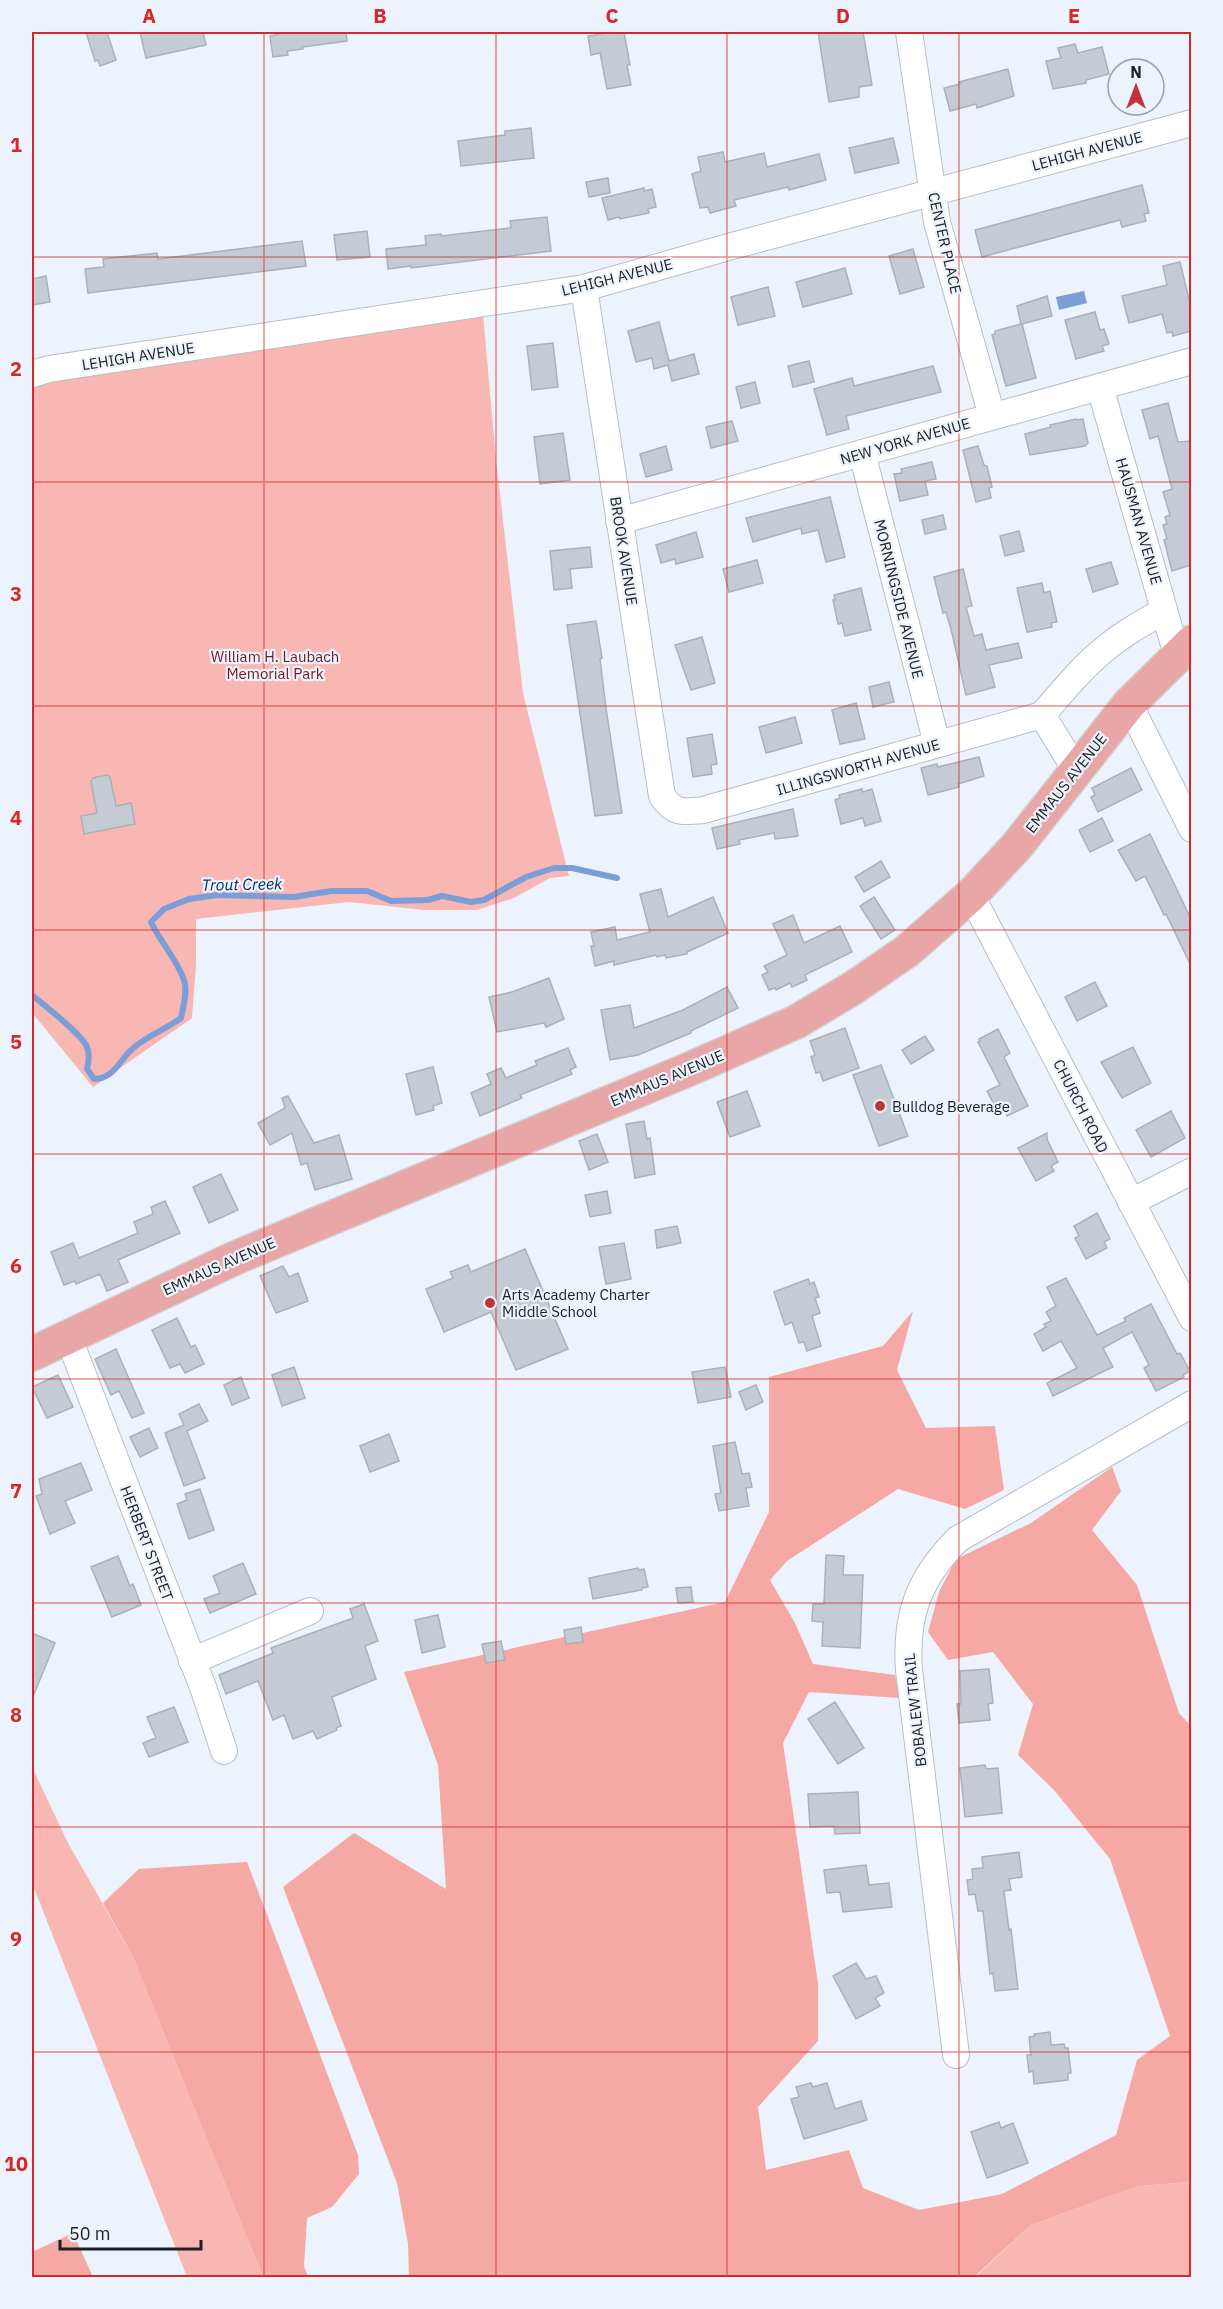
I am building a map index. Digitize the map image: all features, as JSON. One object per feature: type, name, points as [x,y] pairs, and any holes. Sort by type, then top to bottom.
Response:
[{"type":"main road","name":"EMMAUS AVENUE","points":[[32,1354],[235,1258],[692,1068],[796,1022],[853,988],[907,951],[971,895],[1016,847],[1129,705],[1184,648]]},
{"type":"street","name":"CENTER PLACE","points":[[909,32],[937,222],[992,416]]},
{"type":"street","name":"LEHIGH AVENUE","points":[[32,374],[49,369],[584,288],[1191,123]]},
{"type":"street","name":"BROOK AVENUE","points":[[584,288],[662,796],[673,810]]},
{"type":"street","name":"NEW YORK AVENUE","points":[[620,521],[1191,361]]},
{"type":"street","name":"HAUSMAN AVENUE","points":[[1100,387],[1164,610],[1184,648]]},
{"type":"street","name":"MORNINGSIDE AVENUE","points":[[862,453],[937,744]]},
{"type":"street","points":[[1076,770],[1042,715],[1083,669],[1105,649],[1134,627],[1164,610]]},
{"type":"street","points":[[1129,705],[1191,829]]},
{"type":"street","name":"ILLINGSWORTH AVENUE","points":[[673,810],[703,810],[1042,715]]},
{"type":"street","name":"CHURCH ROAD","points":[[971,895],[1191,1318]]},
{"type":"street","points":[[1131,1202],[1191,1171]]},
{"type":"street","name":"HERBERT STREET","points":[[68,1336],[204,1690],[224,1751]]},
{"type":"street","name":"BOBALEW TRAIL","points":[[956,2055],[909,1670],[909,1625],[916,1601],[935,1564],[958,1539],[1191,1404]]},
{"type":"street","points":[[192,1661],[310,1611]]},
{"type":"green space","name":"William H. Laubach Memorial Park","points":[[483,314],[496,460],[523,693],[569,876],[550,878],[514,898],[477,910],[424,910],[349,902],[196,919],[196,964],[192,1018],[93,1087],[34,1015],[32,1016],[32,384]]},
{"type":"green space","points":[[32,1767],[68,1843],[132,1955],[263,2277],[187,2277],[32,1883]]},
{"type":"green space","points":[[1191,2182],[1191,2277],[974,2278],[1031,2225],[1138,2186]]},
{"type":"shaded area","points":[[913,1311],[897,1370],[926,1428],[995,1426],[1004,1490],[965,1509],[898,1489],[787,1561],[770,1580],[795,1623],[813,1664],[895,1675],[900,1698],[809,1692],[783,1743],[818,1984],[818,2041],[758,2107],[766,2170],[849,2150],[863,2188],[919,2210],[1002,2194],[1116,2135],[1137,2060],[1170,2036],[1110,1859],[1054,1790],[1018,1755],[1033,1704],[993,1652],[948,1660],[928,1632],[939,1592],[956,1559],[1031,1523],[1112,1467],[1121,1491],[1092,1530],[1137,1585],[1179,1713],[1191,1726],[1191,2182],[1138,2186],[1031,2225],[974,2277],[409,2277],[408,2244],[397,2183],[283,1887],[354,1833],[446,1889],[438,1765],[404,1672],[725,1602],[769,1512],[769,1377],[883,1346]]},
{"type":"shaded area","points":[[247,1862],[358,2155],[359,2174],[332,2207],[307,2218],[304,2266],[308,2277],[263,2277],[132,1955],[103,1903],[139,1869]]},
{"type":"shaded area","points":[[73,2233],[93,2277],[32,2277],[32,2252]]},
{"type":"water","points":[[1084,291],[1087,303],[1059,310],[1056,297]]},
{"type":"building","points":[[86,32],[107,32],[116,60],[100,66],[98,60],[95,61]]},
{"type":"building","points":[[140,32],[203,32],[206,45],[146,58]]},
{"type":"building","points":[[279,32],[346,32],[347,41],[302,47],[303,49],[287,51],[288,55],[273,57],[270,36],[279,34]]},
{"type":"building","points":[[624,32],[631,85],[607,89],[600,53],[591,55],[588,36]]},
{"type":"building","points":[[818,32],[863,32],[872,85],[859,87],[859,97],[829,102]]},
{"type":"building","points":[[1075,44],[1078,53],[1102,47],[1106,75],[1086,80],[1086,83],[1053,89],[1046,61],[1061,58],[1058,48]]},
{"type":"building","points":[[1008,69],[1014,96],[977,108],[976,104],[950,111],[944,88]]},
{"type":"building","points":[[531,128],[534,158],[461,166],[458,141],[505,135],[505,131]]},
{"type":"building","points":[[893,138],[899,163],[855,173],[849,148]]},
{"type":"building","points":[[723,152],[725,162],[764,153],[767,167],[819,154],[826,180],[789,190],[788,187],[734,200],[736,206],[710,213],[708,207],[700,208],[692,174],[701,171],[698,157]]},
{"type":"building","points":[[608,178],[610,193],[589,197],[586,182]]},
{"type":"building","points":[[1142,185],[1149,213],[1144,214],[1146,221],[1122,227],[1120,220],[982,257],[975,230]]},
{"type":"building","points":[[644,188],[644,191],[652,189],[656,207],[648,209],[649,213],[608,220],[602,198]]},
{"type":"building","points":[[547,217],[551,251],[388,269],[386,249],[426,245],[425,236],[511,228],[510,221]]},
{"type":"building","points":[[367,231],[370,257],[337,260],[334,235]]},
{"type":"building","points":[[302,241],[306,266],[88,293],[85,269],[104,267],[103,259],[157,253],[158,259]]},
{"type":"building","points":[[913,249],[924,287],[900,294],[889,256]]},
{"type":"building","points":[[1180,262],[1191,308],[1191,331],[1173,336],[1172,332],[1167,333],[1162,314],[1129,323],[1122,296],[1167,285],[1163,266]]},
{"type":"building","points":[[845,268],[852,294],[803,307],[796,282]]},
{"type":"building","points":[[46,276],[50,302],[32,305],[32,279]]},
{"type":"building","points":[[768,287],[775,316],[738,325],[731,297]]},
{"type":"building","points":[[1047,296],[1052,316],[1022,324],[1036,378],[1006,386],[992,335],[995,331],[1021,324],[1017,306]]},
{"type":"building","points":[[1095,312],[1100,330],[1104,329],[1109,344],[1102,346],[1104,351],[1076,359],[1065,320]]},
{"type":"building","points":[[659,322],[669,361],[694,354],[699,374],[672,381],[668,365],[654,369],[652,358],[636,362],[628,331]]},
{"type":"building","points":[[553,343],[558,387],[532,390],[527,346]]},
{"type":"building","points":[[809,361],[814,382],[793,387],[788,366]]},
{"type":"building","points":[[933,366],[941,392],[846,416],[849,429],[827,435],[814,389],[852,378],[854,386]]},
{"type":"building","points":[[755,382],[760,403],[741,408],[736,387]]},
{"type":"building","points":[[1168,403],[1178,442],[1191,441],[1191,565],[1172,571],[1164,540],[1167,539],[1163,525],[1167,524],[1165,517],[1170,515],[1163,492],[1172,489],[1158,436],[1150,439],[1142,410]]},
{"type":"building","points":[[1083,419],[1088,443],[1085,446],[1030,455],[1025,434]]},
{"type":"building","points":[[732,421],[738,441],[711,448],[706,427]]},
{"type":"building","points":[[563,433],[570,480],[540,484],[534,437]]},
{"type":"building","points":[[666,446],[672,470],[646,477],[640,454]]},
{"type":"building","points":[[978,446],[984,465],[987,466],[992,487],[989,488],[991,498],[976,502],[963,450]]},
{"type":"building","points":[[932,462],[936,479],[925,481],[928,495],[900,501],[894,474],[902,473],[901,469]]},
{"type":"building","points":[[830,497],[845,557],[826,562],[818,530],[802,534],[801,528],[753,542],[746,518]]},
{"type":"building","points":[[943,515],[946,529],[925,534],[922,520]]},
{"type":"building","points":[[1019,531],[1024,551],[1005,556],[1000,536]]},
{"type":"building","points":[[696,532],[703,557],[676,564],[675,559],[661,563],[656,545]]},
{"type":"building","points":[[590,547],[592,567],[570,569],[572,588],[554,590],[550,551]]},
{"type":"building","points":[[757,560],[763,583],[729,592],[723,569]]},
{"type":"building","points":[[1111,562],[1118,584],[1093,592],[1086,569]]},
{"type":"building","points":[[963,569],[972,606],[966,607],[974,636],[982,634],[986,650],[1018,643],[1022,658],[989,665],[995,687],[966,695],[951,629],[946,612],[943,613],[934,577]]},
{"type":"building","points":[[1042,583],[1044,593],[1050,591],[1057,622],[1051,623],[1052,627],[1027,632],[1017,588]]},
{"type":"building","points":[[861,588],[871,630],[845,636],[842,623],[838,624],[834,595]]},
{"type":"building","points":[[596,621],[622,813],[595,816],[567,625]]},
{"type":"building","points":[[702,637],[715,683],[691,690],[675,645]]},
{"type":"building","points":[[889,682],[894,702],[873,707],[869,687]]},
{"type":"building","points":[[856,703],[865,739],[840,744],[832,710]]},
{"type":"building","points":[[795,717],[802,743],[766,753],[759,727]]},
{"type":"building","points":[[712,734],[717,764],[711,765],[712,774],[693,777],[687,738]]},
{"type":"building","points":[[979,757],[984,776],[958,784],[959,787],[928,795],[921,768],[937,764],[938,767]]},
{"type":"building","points":[[1131,768],[1142,790],[1098,812],[1091,797],[1095,795],[1092,788]]},
{"type":"building","points":[[107,775],[110,777],[116,806],[131,803],[135,824],[84,834],[81,816],[97,813],[91,782],[93,778]]},
{"type":"building","points":[[862,789],[863,792],[872,789],[881,821],[865,826],[863,818],[841,824],[835,800],[840,798],[839,795]]},
{"type":"building","points":[[793,809],[798,836],[775,839],[774,833],[739,840],[740,844],[717,849],[712,828]]},
{"type":"building","points":[[1102,818],[1113,841],[1090,852],[1079,830]]},
{"type":"building","points":[[1150,834],[1191,919],[1191,966],[1145,876],[1136,881],[1118,850]]},
{"type":"building","points":[[881,861],[890,877],[864,892],[855,877]]},
{"type":"building","points":[[661,889],[668,917],[713,897],[728,933],[687,954],[666,958],[665,955],[657,957],[656,955],[614,965],[614,961],[595,966],[591,932],[615,927],[617,940],[650,932],[640,894]]},
{"type":"building","points":[[874,897],[895,930],[881,939],[860,906]]},
{"type":"building","points":[[793,915],[804,943],[840,926],[852,952],[805,975],[807,980],[792,987],[790,983],[776,990],[775,988],[769,990],[762,975],[768,972],[764,966],[787,955],[773,924]]},
{"type":"building","points":[[549,978],[564,1019],[546,1027],[544,1023],[497,1032],[489,997],[512,992]]},
{"type":"building","points":[[1095,982],[1107,1006],[1077,1021],[1065,997]]},
{"type":"building","points":[[727,987],[738,1008],[691,1033],[638,1055],[610,1060],[601,1010],[630,1005],[634,1028],[683,1010]]},
{"type":"building","points":[[845,1028],[859,1068],[823,1081],[820,1072],[816,1073],[811,1057],[815,1055],[810,1041]]},
{"type":"building","points":[[998,1029],[1010,1053],[1004,1057],[1028,1106],[1007,1116],[1000,1102],[994,1104],[987,1091],[1000,1085],[978,1042],[979,1039]]},
{"type":"building","points":[[925,1036],[934,1050],[911,1064],[902,1050]]},
{"type":"building","points":[[1133,1047],[1151,1083],[1122,1098],[1101,1062]]},
{"type":"building","points":[[568,1048],[576,1067],[570,1070],[572,1074],[520,1095],[522,1098],[480,1116],[471,1093],[491,1084],[487,1074],[501,1068],[506,1078],[537,1065],[535,1061]]},
{"type":"building","name":"Bulldog Beverage","points":[[881,1065],[908,1136],[879,1146],[853,1075]]},
{"type":"building","points":[[433,1067],[442,1103],[433,1106],[434,1110],[416,1115],[406,1074]]},
{"type":"building","points":[[747,1091],[760,1126],[730,1137],[717,1102]]},
{"type":"building","points":[[288,1096],[314,1143],[339,1135],[352,1179],[315,1190],[307,1163],[301,1165],[292,1133],[270,1145],[258,1123],[285,1108],[282,1098]]},
{"type":"building","points":[[1171,1111],[1185,1138],[1151,1157],[1136,1130]]},
{"type":"building","points":[[644,1121],[647,1139],[650,1138],[655,1174],[635,1178],[626,1124]]},
{"type":"building","points":[[1047,1133],[1047,1139],[1058,1162],[1051,1166],[1054,1171],[1036,1181],[1018,1148]]},
{"type":"building","points":[[597,1134],[608,1162],[589,1170],[579,1141]]},
{"type":"building","points":[[221,1174],[238,1210],[209,1223],[193,1187]]},
{"type":"building","points":[[607,1191],[611,1213],[590,1217],[585,1195]]},
{"type":"building","points":[[165,1201],[180,1233],[118,1260],[128,1282],[107,1291],[100,1274],[76,1284],[75,1281],[64,1285],[51,1252],[73,1243],[79,1258],[138,1233],[134,1222],[153,1214],[151,1207]]},
{"type":"building","points":[[1097,1213],[1110,1239],[1104,1242],[1107,1248],[1086,1259],[1075,1238],[1079,1236],[1074,1226]]},
{"type":"building","points":[[677,1226],[681,1243],[657,1248],[655,1230]]},
{"type":"building","points":[[624,1243],[631,1279],[606,1284],[599,1247]]},
{"type":"building","name":"Arts Academy Charter Middle School","points":[[525,1249],[568,1349],[516,1370],[491,1312],[444,1332],[426,1289],[453,1278],[450,1272],[468,1265],[471,1272]]},
{"type":"building","points":[[283,1266],[289,1277],[298,1273],[308,1301],[276,1313],[260,1276]]},
{"type":"building","points":[[1066,1278],[1097,1335],[1126,1321],[1124,1318],[1151,1304],[1177,1354],[1180,1353],[1190,1371],[1183,1375],[1184,1377],[1156,1391],[1144,1368],[1149,1365],[1132,1332],[1103,1348],[1113,1367],[1053,1396],[1047,1383],[1077,1368],[1061,1341],[1043,1351],[1034,1334],[1046,1327],[1044,1324],[1051,1321],[1046,1312],[1056,1306],[1047,1287]]},
{"type":"building","points":[[808,1279],[810,1284],[814,1282],[819,1297],[815,1298],[820,1313],[812,1316],[821,1346],[807,1351],[804,1342],[799,1343],[792,1322],[785,1325],[774,1292]]},
{"type":"building","points":[[177,1318],[191,1347],[195,1345],[204,1364],[185,1373],[180,1364],[170,1368],[152,1330]]},
{"type":"building","points":[[116,1349],[144,1413],[132,1418],[119,1391],[111,1395],[95,1359]]},
{"type":"building","points":[[294,1367],[305,1398],[282,1406],[272,1375]]},
{"type":"building","points":[[725,1367],[731,1397],[698,1403],[692,1372]]},
{"type":"building","points":[[58,1375],[73,1407],[47,1418],[32,1387]]},
{"type":"building","points":[[241,1377],[249,1398],[232,1405],[224,1385]]},
{"type":"building","points":[[756,1385],[763,1402],[746,1410],[739,1392]]},
{"type":"building","points":[[199,1404],[208,1421],[187,1431],[205,1478],[184,1486],[165,1433],[184,1425],[179,1414]]},
{"type":"building","points":[[149,1428],[158,1448],[140,1457],[130,1437]]},
{"type":"building","points":[[389,1434],[399,1461],[370,1472],[360,1446]]},
{"type":"building","points":[[735,1442],[742,1474],[749,1473],[752,1487],[746,1488],[749,1506],[719,1511],[715,1494],[721,1493],[713,1446]]},
{"type":"building","points":[[81,1463],[92,1490],[65,1501],[75,1523],[50,1534],[36,1496],[42,1494],[39,1479]]},
{"type":"building","points":[[200,1489],[214,1530],[189,1539],[177,1504],[187,1500],[185,1494]]},
{"type":"building","points":[[826,1555],[844,1556],[843,1575],[863,1575],[860,1648],[822,1646],[823,1622],[812,1621],[813,1604],[824,1604]]},
{"type":"building","points":[[118,1556],[130,1586],[133,1584],[141,1605],[112,1617],[91,1567]]},
{"type":"building","points":[[243,1563],[256,1594],[210,1613],[204,1599],[220,1593],[213,1576]]},
{"type":"building","points":[[638,1568],[639,1570],[644,1569],[648,1587],[593,1599],[589,1578]]},
{"type":"building","points":[[691,1587],[693,1602],[678,1603],[676,1588]]},
{"type":"building","points":[[364,1604],[378,1641],[365,1646],[376,1679],[332,1697],[341,1726],[336,1728],[337,1730],[317,1739],[313,1731],[293,1739],[284,1715],[273,1720],[258,1681],[226,1694],[219,1675],[273,1653],[271,1648],[353,1618],[350,1609]]},
{"type":"building","points":[[438,1615],[445,1647],[422,1653],[415,1620]]},
{"type":"building","points":[[581,1627],[583,1642],[566,1644],[564,1630]]},
{"type":"building","points":[[32,1633],[55,1643],[32,1699]]},
{"type":"building","points":[[501,1641],[505,1660],[486,1663],[482,1644]]},
{"type":"building","points":[[989,1669],[993,1703],[988,1704],[990,1720],[959,1723],[957,1704],[961,1704],[960,1671]]},
{"type":"building","points":[[835,1702],[864,1748],[838,1764],[808,1719]]},
{"type":"building","points":[[174,1707],[188,1742],[149,1757],[143,1743],[156,1738],[147,1717]]},
{"type":"building","points":[[985,1765],[986,1769],[998,1768],[1002,1813],[965,1817],[960,1768]]},
{"type":"building","points":[[858,1792],[860,1833],[835,1834],[834,1826],[810,1827],[808,1794]]},
{"type":"building","points":[[1019,1852],[1022,1877],[1009,1879],[1011,1890],[1004,1891],[1018,1989],[995,1991],[993,1973],[990,1974],[983,1911],[978,1911],[975,1894],[969,1895],[967,1880],[973,1879],[972,1869],[983,1868],[982,1857]]},
{"type":"building","points":[[866,1865],[869,1885],[889,1883],[892,1907],[843,1912],[840,1892],[827,1893],[824,1870]]},
{"type":"building","points":[[856,1963],[866,1979],[876,1976],[884,1993],[875,1998],[880,2006],[856,2019],[833,1976]]},
{"type":"building","points":[[1050,2032],[1051,2045],[1064,2044],[1065,2048],[1068,2048],[1071,2073],[1068,2073],[1068,2080],[1034,2084],[1033,2071],[1029,2072],[1027,2055],[1031,2055],[1029,2037]]},
{"type":"building","points":[[811,2083],[813,2087],[827,2083],[835,2109],[861,2101],[867,2120],[804,2139],[791,2099],[799,2097],[796,2087]]},
{"type":"building","points":[[999,2122],[1001,2128],[1013,2123],[1028,2163],[987,2178],[971,2132]]},
{"type":"waterway","name":"Trout Creek","points":[[32,995],[82,1039],[88,1051],[87,1069],[94,1079],[100,1078],[110,1074],[141,1042],[181,1018],[185,994],[184,980],[151,922],[164,909],[189,899],[217,895],[294,897],[331,891],[367,891],[391,901],[428,900],[442,896],[471,902],[484,900],[526,877],[554,868],[572,868],[617,878]]},
{"type":"place","name":"Bulldog Beverage","points":[[880,1106]]},
{"type":"place","name":"Arts Academy Charter Middle School","points":[[490,1303]]}]
